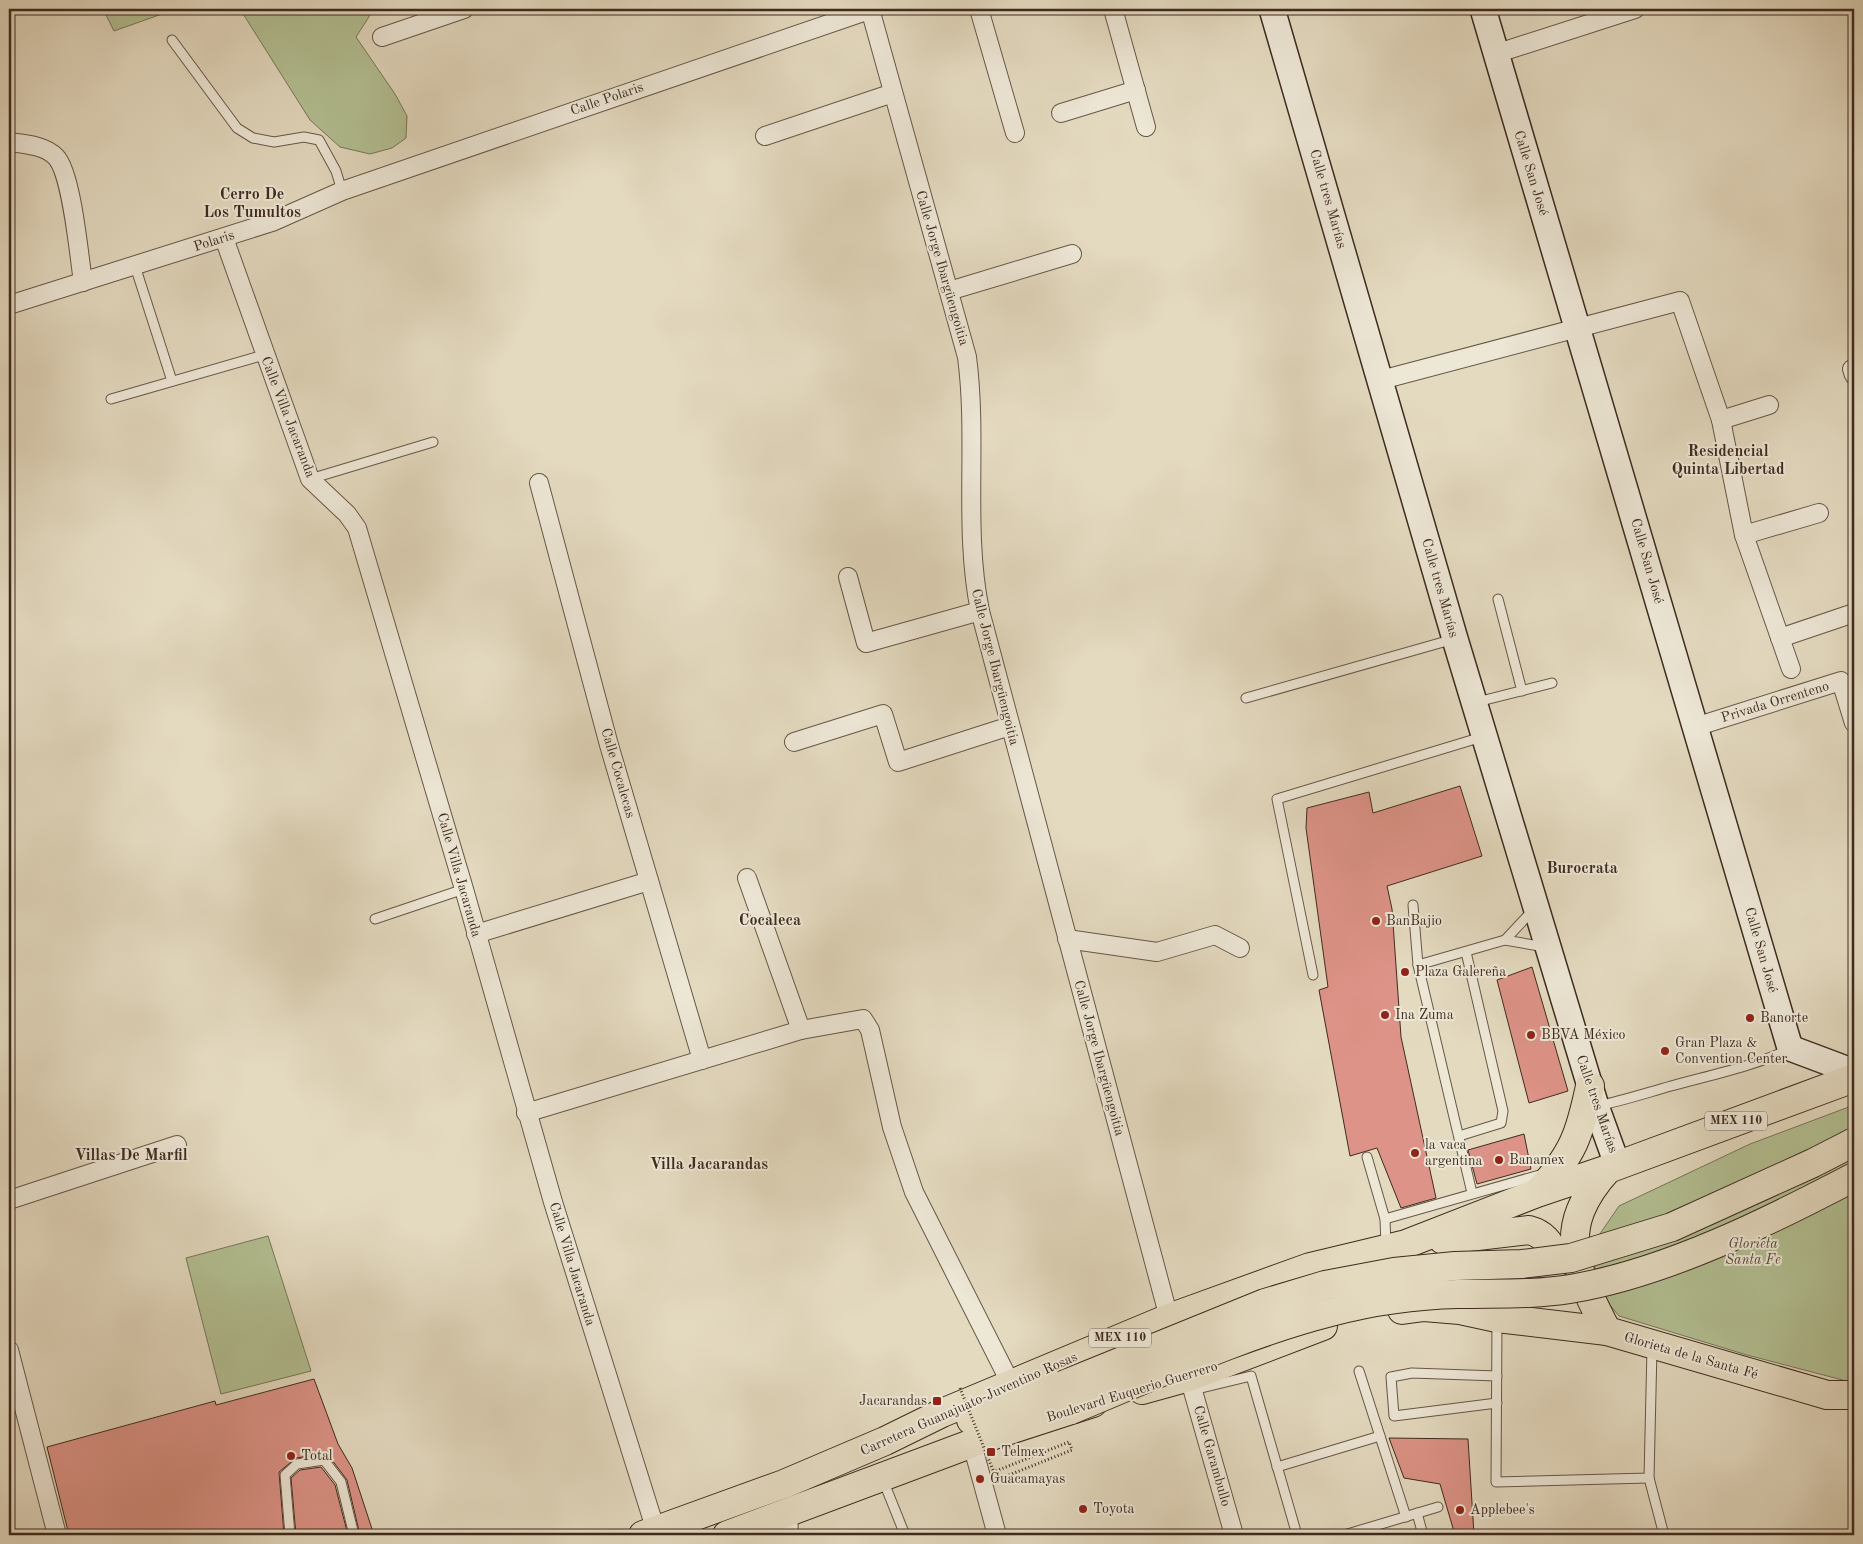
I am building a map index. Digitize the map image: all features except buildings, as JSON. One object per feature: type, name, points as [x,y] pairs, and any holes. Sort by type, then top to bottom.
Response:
[{"type":"main road","name":"Calle tres Marías","points":[[1272,9],[1455,639],[1593,1096],[1612,1166]]},
{"type":"main road","name":"Calle San José","points":[[1483,9],[1790,1048]]},
{"type":"main road","points":[[1790,1048],[1854,1072]]},
{"type":"main road","name":"Glorieta de la Santa Fé","points":[[1854,1078],[1612,1166],[1592,1186],[1578,1216],[1574,1246],[1575,1260],[1583,1284],[1607,1331],[1652,1346],[1827,1395],[1854,1395]]},
{"type":"main road","points":[[1537,1193],[1559,1170],[1571,1149],[1593,1096]]},
{"type":"main road","points":[[1067,1398],[1265,1304],[1325,1286],[1394,1272],[1455,1266],[1522,1264],[1571,1258],[1672,1227],[1813,1164],[1854,1142]]},
{"type":"main road","name":"Carretera Guanajuato-Juventino Rosas","points":[[649,1533],[784,1484],[1011,1384],[1169,1318],[1310,1267],[1396,1246],[1612,1166]]},
{"type":"main road","points":[[885,1441],[922,1438],[1067,1398],[1273,1328],[1331,1312],[1397,1298],[1457,1294],[1525,1294],[1571,1288],[1616,1278],[1682,1258],[1854,1176]]},
{"type":"main road","points":[[1383,1313],[1417,1300],[1486,1296],[1532,1289],[1550,1274],[1553,1264],[1552,1250],[1548,1239],[1540,1233],[1529,1230],[1396,1246]]},
{"type":"main road","name":"Boulevard Euquerio Guerrero","points":[[727,1535],[789,1525],[882,1477],[972,1444],[1067,1398],[1191,1383],[1324,1325],[1383,1313],[1424,1308],[1460,1310],[1497,1318],[1607,1331]]},
{"type":"main road","points":[[1827,1395],[1854,1405]]},
{"type":"street","points":[[382,37],[464,9]]},
{"type":"street","name":"Calle Polaris","points":[[342,191],[837,14],[871,9]]},
{"type":"street","name":"Calle Jorge Ibargüengoitia","points":[[871,9],[967,357],[972,394],[973,579],[980,611],[1169,1318]]},
{"type":"street","points":[[979,9],[1015,133]]},
{"type":"street","points":[[1113,9],[1146,127]]},
{"type":"street","points":[[1495,54],[1635,9]]},
{"type":"street","points":[[1061,113],[1136,90]]},
{"type":"street","points":[[765,136],[893,93]]},
{"type":"street","points":[[9,142],[36,146],[56,157],[66,178],[83,282]]},
{"type":"street","name":"Polaris","points":[[9,305],[224,238],[281,218],[342,191]]},
{"type":"street","name":"Calle Villa Jacaranda","points":[[224,238],[264,355],[310,479],[348,514],[357,528],[464,889],[526,1113],[649,1533]]},
{"type":"street","points":[[948,291],[1072,254]]},
{"type":"street","points":[[1380,380],[1680,301],[1721,420],[1744,535],[1790,669]]},
{"type":"street","points":[[1721,420],[1769,405]]},
{"type":"street","name":"Calle Cocalecas","points":[[539,483],[609,746],[702,1060]]},
{"type":"street","points":[[1744,535],[1819,513]]},
{"type":"street","points":[[848,577],[866,643],[980,611]]},
{"type":"street","points":[[1780,638],[1854,613]]},
{"type":"street","name":"Privada Orrenteno","points":[[1695,727],[1841,681],[1854,722]]},
{"type":"street","points":[[794,742],[883,714],[898,762],[1010,726]]},
{"type":"street","points":[[747,878],[801,1030]]},
{"type":"street","points":[[476,934],[649,882]]},
{"type":"street","points":[[1067,939],[1158,952],[1215,936],[1240,948]]},
{"type":"street","points":[[526,1113],[801,1030],[863,1019],[870,1030],[892,1127],[914,1192],[1011,1384]]},
{"type":"street","points":[[9,1200],[177,1145]]},
{"type":"street","points":[[9,1350],[57,1535]]},
{"type":"street","name":"Calle Garambullo","points":[[1191,1383],[1234,1535]]},
{"type":"street","points":[[972,1444],[989,1479],[997,1535]]},
{"type":"lane","points":[[172,40],[237,128],[253,138],[274,142],[304,137],[319,140],[336,171],[342,191]]},
{"type":"lane","points":[[135,266],[172,381]]},
{"type":"lane","points":[[111,399],[264,355]]},
{"type":"lane","points":[[310,479],[433,442]]},
{"type":"lane","points":[[1498,600],[1522,690]]},
{"type":"lane","points":[[1246,698],[1455,639]]},
{"type":"lane","points":[[1474,703],[1552,683]]},
{"type":"lane","points":[[1314,975],[1277,799],[1484,736]]},
{"type":"lane","points":[[375,919],[464,889]]},
{"type":"lane","points":[[1413,906],[1418,965],[1472,1193]]},
{"type":"lane","points":[[1505,940],[1536,907]]},
{"type":"lane","points":[[1418,965],[1505,940],[1548,947]]},
{"type":"lane","points":[[1458,1136],[1501,1123],[1503,1111],[1466,952]]},
{"type":"lane","points":[[1593,1096],[1626,1101],[1663,1088],[1763,1061],[1790,1048]]},
{"type":"lane","points":[[1367,1157],[1385,1219],[1396,1246]]},
{"type":"lane","points":[[1385,1219],[1559,1170]]},
{"type":"lane","points":[[1497,1318],[1496,1482],[1649,1478]]},
{"type":"lane","points":[[1652,1346],[1649,1478],[1664,1535]]},
{"type":"lane","points":[[1360,1371],[1406,1517]]},
{"type":"lane","points":[[1497,1376],[1412,1373],[1391,1377],[1394,1416],[1497,1403]]},
{"type":"lane","points":[[1191,1383],[1250,1376],[1297,1535]]},
{"type":"lane","points":[[1277,1467],[1380,1436]]},
{"type":"lane","points":[[290,1535],[286,1474],[298,1464],[324,1460],[341,1482],[354,1535]]},
{"type":"lane","points":[[882,1477],[904,1535]]},
{"type":"lane","points":[[1344,1535],[1438,1507]]},
{"type":"lane","points":[[1417,1513],[1422,1535]]},
{"type":"path","points":[[960,1388],[989,1479]]},
{"type":"path","points":[[1069,1442],[1072,1450],[989,1479],[1069,1442]]},
{"type":"green space","points":[[103,9],[176,9],[114,31]]},
{"type":"green space","points":[[240,9],[374,9],[356,37],[395,94],[407,116],[406,138],[392,148],[370,154],[340,147],[310,120]]},
{"type":"green space","name":"Glorieta Santa Fe","points":[[1854,1105],[1854,1383],[1747,1355],[1619,1316],[1600,1293],[1591,1247],[1619,1206],[1750,1144]]},
{"type":"green space","points":[[268,1236],[311,1371],[221,1394],[186,1258]]},
{"type":"place","name":"BanBajio","points":[[1376,921]]},
{"type":"place","name":"Plaza Galereña","points":[[1405,972]]},
{"type":"place","name":"Ina Zuma","points":[[1385,1015]]},
{"type":"place","name":"Banorte","points":[[1750,1018]]},
{"type":"place","name":"BBVA México","points":[[1531,1035]]},
{"type":"place","name":"Gran Plaza & Convention Center","points":[[1665,1051]]},
{"type":"place","name":"la vaca argentina","points":[[1415,1153]]},
{"type":"place","name":"Banamex","points":[[1499,1160]]},
{"type":"place","name":"Jacarandas","points":[[937,1401]]},
{"type":"place","name":"Telmex","points":[[991,1452]]},
{"type":"place","name":"Total","points":[[291,1456]]},
{"type":"place","name":"Guacamayas","points":[[980,1479]]},
{"type":"place","name":"Toyota","points":[[1083,1509]]},
{"type":"place","name":"Applebee's","points":[[1460,1510]]},
{"type":"district","name":"Cerro De Los Tumultos","points":[[252,204]]},
{"type":"district","name":"Residencial Quinta Libertad","points":[[1728,461]]},
{"type":"district","name":"Burocrata","points":[[1582,869]]},
{"type":"district","name":"Cocaleca","points":[[770,921]]},
{"type":"district","name":"Villas De Marfil","points":[[131,1156]]},
{"type":"district","name":"Villa Jacarandas","points":[[709,1165]]}]
